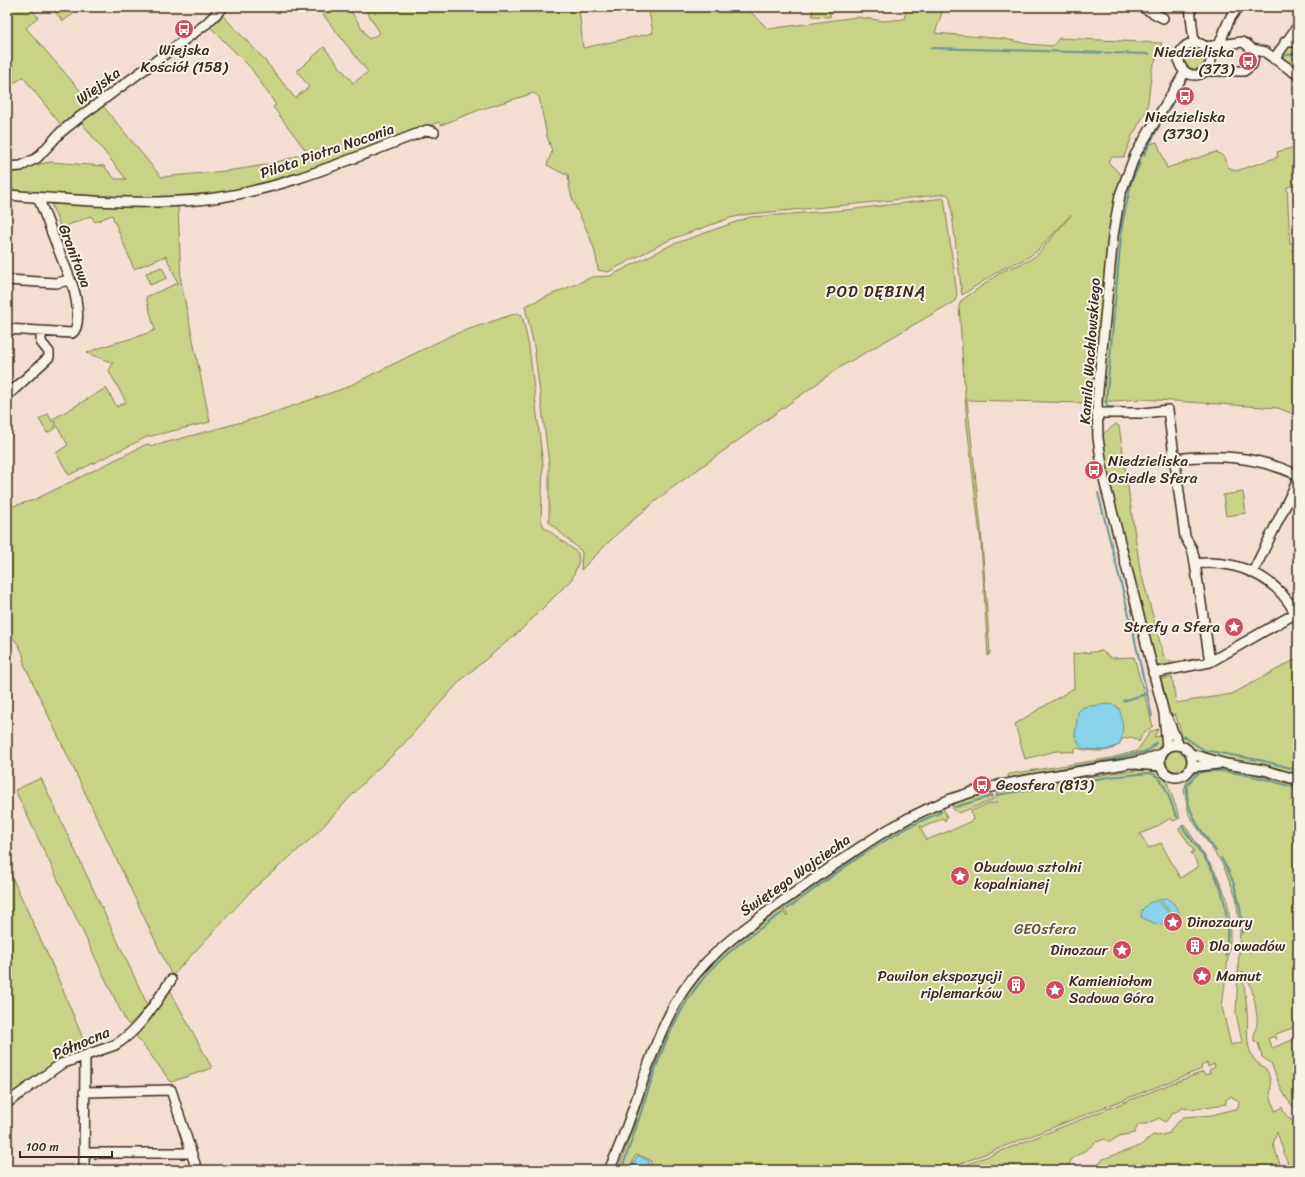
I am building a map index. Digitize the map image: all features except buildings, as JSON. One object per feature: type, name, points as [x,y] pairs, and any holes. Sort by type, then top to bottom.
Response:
[{"type":"street","name":"Wiejska","points":[[7,167],[21,166],[37,158],[61,132],[206,24],[223,7]]},
{"type":"street","points":[[1142,7],[1163,18]]},
{"type":"street","points":[[1190,7],[1194,43]]},
{"type":"street","points":[[1219,45],[1225,34],[1230,18],[1239,7]]},
{"type":"street","points":[[1274,59],[1298,26]]},
{"type":"street","points":[[1225,34],[1232,42]]},
{"type":"street","points":[[1252,49],[1254,60],[1249,69],[1244,71],[1205,71],[1197,74],[1185,72],[1180,63],[1180,54],[1184,48],[1194,43],[1205,47],[1232,42],[1242,42],[1252,49],[1265,52],[1298,75]]},
{"type":"street","points":[[1285,42],[1298,42]]},
{"type":"street","points":[[1205,47],[1209,53],[1210,60],[1205,71]]},
{"type":"street","points":[[1254,60],[1263,58],[1274,59]]},
{"type":"street","name":"Kamila Wachlowskiego","points":[[1179,745],[1164,713],[1104,480],[1098,443],[1098,413],[1099,379],[1113,236],[1120,195],[1135,155],[1185,72]]},
{"type":"street","name":"Pilota Piotra Noconia","points":[[7,195],[137,203],[208,199],[259,189],[288,181],[427,130],[434,132]]},
{"type":"street","name":"Granitowa","points":[[7,330],[72,333],[75,331],[77,301],[40,202],[36,197]]},
{"type":"street","points":[[7,280],[56,283],[70,280]]},
{"type":"street","points":[[7,396],[49,357],[49,352],[41,342],[41,331]]},
{"type":"street","points":[[1098,413],[1144,413],[1168,410],[1185,537],[1192,549],[1210,662]]},
{"type":"street","points":[[1174,459],[1216,455],[1247,458],[1298,475]]},
{"type":"street","points":[[1253,572],[1298,480]]},
{"type":"street","points":[[1153,673],[1210,662],[1297,612],[1281,593],[1253,572],[1222,563],[1195,564]]},
{"type":"street","name":"Kamila Wachlowskiego","points":[[1164,713],[1164,751]]},
{"type":"street","points":[[1191,754],[1191,767],[1185,774],[1177,777],[1168,774],[1161,766],[1164,751],[1179,745],[1186,748],[1191,754],[1226,764],[1264,770],[1298,780]]},
{"type":"street","name":"Świętego Wojciecha","points":[[609,1170],[621,1144],[668,1017],[691,979],[728,941],[876,835],[923,810],[958,797],[993,787],[1129,764],[1164,751]]},
{"type":"street","name":"Świętego Wojciecha","points":[[1129,764],[1161,766]]},
{"type":"street","points":[[1191,767],[1226,764]]},
{"type":"street","name":"Północna","points":[[7,1103],[61,1064],[85,1057],[115,1045],[134,1030],[171,980]]},
{"type":"street","points":[[84,1170],[85,1057]]},
{"type":"street","points":[[84,1092],[171,1090],[197,1170]]},
{"type":"street","points":[[84,1153],[191,1153]]},
{"type":"green space","points":[[7,7],[29,7],[38,17],[26,28],[91,103],[61,125],[23,77],[7,88]]},
{"type":"green space","points":[[51,7],[67,7],[73,14],[63,21]]},
{"type":"green space","points":[[317,7],[348,7],[369,39],[380,33],[364,7],[579,7],[583,48],[653,33],[648,7],[746,7],[768,29],[857,17],[884,21],[904,19],[907,7],[944,7],[935,33],[1005,39],[1028,44],[1053,46],[1059,38],[1162,43],[1152,69],[1147,110],[1132,136],[1124,157],[1112,157],[1108,162],[1129,183],[1147,148],[1157,142],[1167,168],[1216,152],[1225,157],[1228,167],[1236,171],[1278,157],[1277,152],[1298,146],[1298,184],[1287,187],[1290,243],[1298,243],[1298,416],[1278,408],[1142,399],[1084,403],[967,400],[981,528],[990,653],[988,656],[981,544],[967,425],[959,305],[962,300],[1003,271],[1028,261],[1038,254],[1071,215],[1037,251],[1027,258],[1002,269],[962,295],[950,198],[947,194],[749,214],[730,218],[669,240],[608,272],[598,270],[593,246],[571,194],[568,174],[564,174],[547,165],[552,151],[547,136],[539,97],[534,93],[479,110],[441,125],[439,122],[273,183],[210,196],[117,199],[7,192],[7,171],[50,162],[104,166],[115,179],[126,179],[81,122],[103,106],[161,177],[254,167],[307,152],[273,107],[276,105],[251,68],[210,27],[223,16],[263,58],[295,98],[309,87],[297,71],[324,47],[353,83],[368,72]]},
{"type":"green space","points":[[813,7],[830,7],[830,17],[812,16]]},
{"type":"green space","points":[[1280,43],[1298,43],[1298,65],[1291,65],[1285,60],[1278,49]]},
{"type":"green space","points":[[1195,47],[1204,51],[1208,60],[1204,69],[1195,73],[1186,69],[1182,60],[1186,51]]},
{"type":"green space","points":[[944,198],[957,294],[955,301],[837,369],[668,491],[620,531],[581,570],[582,552],[549,522],[549,464],[534,346],[525,306],[592,277],[610,276],[671,245],[750,217],[847,210]]},
{"type":"green space","points":[[51,204],[178,204],[181,282],[210,422],[147,437],[69,475],[56,453],[68,445],[53,419],[106,388],[117,407],[126,402],[109,371],[113,363],[87,353],[155,330],[146,297],[178,283],[166,256],[134,269],[112,215],[95,222],[91,216],[61,228]]},
{"type":"green space","points":[[162,267],[167,278],[150,285],[146,273]]},
{"type":"green space","points":[[517,313],[522,315],[529,347],[543,465],[541,520],[544,527],[578,553],[579,561],[572,579],[521,630],[461,680],[398,750],[369,777],[314,836],[252,890],[172,976],[24,664],[21,650],[17,642],[7,633],[7,508],[34,500],[147,444],[153,446],[257,418],[345,388],[452,335]]},
{"type":"green space","points":[[48,414],[56,428],[47,433],[39,419]]},
{"type":"green space","points":[[1116,424],[1119,426],[1140,569],[1164,657],[1171,662],[1199,659],[1199,662],[1162,666],[1156,664],[1110,486],[1105,460],[1103,434]]},
{"type":"green space","points":[[1243,492],[1246,513],[1226,516],[1223,495]]},
{"type":"green space","points":[[1102,651],[1111,658],[1134,657],[1153,726],[1142,734],[1139,742],[1132,737],[1122,739],[1114,748],[1108,750],[1095,751],[1076,748],[1074,752],[1056,751],[1025,759],[1015,724],[1074,688],[1073,654]]},
{"type":"green space","points":[[1298,658],[1298,776],[1193,751],[1176,733],[1181,731],[1175,714],[1169,715],[1161,679],[1172,677],[1176,703],[1232,694]]},
{"type":"green space","points":[[1158,729],[1154,737],[1161,736],[1162,743],[1160,748],[1149,753],[1149,757],[1009,779],[1008,775],[1010,774],[1111,758],[1137,751],[1150,732]]},
{"type":"green space","points":[[1177,750],[1185,753],[1188,761],[1185,769],[1177,772],[1169,769],[1166,761],[1169,753]]},
{"type":"green space","name":"GEOsfera","points":[[1213,769],[1242,771],[1298,786],[1298,1026],[1276,1034],[1277,1039],[1275,1039],[1274,1036],[1268,1039],[1272,1048],[1298,1038],[1298,1111],[1284,1095],[1271,1063],[1262,1057],[1258,1043],[1254,1041],[1257,1022],[1256,1007],[1250,984],[1245,973],[1242,971],[1247,1006],[1249,1048],[1255,1061],[1266,1069],[1269,1074],[1271,1085],[1270,1093],[1275,1111],[1282,1107],[1288,1117],[1298,1124],[1298,1170],[1290,1170],[1277,1132],[1273,1144],[1282,1170],[1095,1170],[1103,1159],[1140,1146],[1153,1135],[1158,1136],[1170,1133],[1171,1129],[1183,1117],[1212,1115],[1238,1108],[1239,1102],[1231,1096],[1226,1100],[1226,1104],[1190,1109],[1183,1108],[1173,1113],[1165,1122],[1159,1118],[1146,1124],[1139,1124],[1134,1133],[1119,1136],[1110,1142],[1105,1139],[1093,1143],[1093,1145],[1072,1159],[1066,1170],[953,1170],[1173,1083],[1203,1072],[1205,1075],[1210,1073],[1209,1070],[1215,1067],[1214,1064],[1208,1067],[1207,1063],[1201,1066],[1202,1069],[944,1170],[649,1170],[651,1164],[650,1160],[639,1155],[635,1156],[629,1170],[618,1170],[661,1048],[685,998],[697,981],[722,954],[780,910],[783,910],[786,916],[788,915],[784,910],[785,907],[887,835],[922,816],[943,808],[947,817],[945,821],[943,818],[924,827],[920,826],[926,840],[957,828],[973,820],[971,811],[991,803],[996,803],[996,794],[1000,791],[1120,772],[1144,770],[1158,772],[1167,782],[1180,818],[1173,821],[1171,818],[1140,834],[1149,848],[1161,843],[1180,878],[1199,866],[1191,853],[1194,851],[1179,829],[1184,824],[1217,875],[1227,899],[1230,921],[1230,941],[1222,1007],[1231,1045],[1242,1042],[1236,1013],[1240,930],[1236,897],[1223,865],[1189,815],[1184,790],[1187,780],[1195,773]]},
{"type":"green space","points":[[41,778],[148,1006],[129,1025],[125,1020],[15,790]]},
{"type":"green space","points":[[989,793],[993,795],[993,800],[959,813],[953,809],[952,804]]},
{"type":"green space","points":[[7,866],[55,971],[86,1046],[55,1063],[7,1100]]},
{"type":"green space","points":[[170,990],[212,1068],[171,1082],[134,1033]]},
{"type":"water","points":[[1109,704],[1117,706],[1121,714],[1122,731],[1119,745],[1106,750],[1083,749],[1075,735],[1078,712],[1083,707]]},
{"type":"water","points":[[1164,898],[1171,901],[1179,911],[1180,915],[1178,923],[1160,899]]},
{"type":"water","points":[[1158,900],[1177,924],[1175,927],[1156,924],[1141,917],[1142,910],[1149,903]]},
{"type":"water","points":[[639,1156],[649,1161],[647,1170],[631,1170],[636,1158]]},
{"type":"waterway","points":[[930,48],[1149,54]]},
{"type":"waterway","points":[[1282,56],[1298,53]]},
{"type":"waterway","points":[[1144,155],[1159,126]]},
{"type":"waterway","points":[[1124,408],[1108,407],[1106,403],[1122,225],[1131,183],[1140,163]]},
{"type":"waterway","points":[[1098,493],[1131,623],[1152,716]]},
{"type":"waterway","points":[[1123,701],[1146,694]]},
{"type":"waterway","points":[[1183,736],[1204,750],[1264,761],[1298,770]]},
{"type":"waterway","points":[[1010,778],[1111,760],[1147,751],[1156,743]]},
{"type":"waterway","points":[[1216,851],[1196,821],[1189,804],[1187,786],[1196,775],[1209,771],[1220,771],[1248,775],[1298,789]]},
{"type":"waterway","points":[[997,795],[1109,777],[1150,773],[1160,779],[1164,785],[1177,817]]},
{"type":"waterway","points":[[996,780],[1000,779]]},
{"type":"waterway","points":[[955,807],[992,796]]},
{"type":"waterway","points":[[787,909],[881,843],[920,821],[941,812]]},
{"type":"waterway","points":[[1182,826],[1208,864],[1220,886],[1227,916],[1226,956]]},
{"type":"waterway","points":[[1221,858],[1231,876],[1237,894],[1241,913],[1242,933]]},
{"type":"waterway","points":[[621,1170],[656,1068],[677,1018],[691,995],[715,965],[742,942],[782,913]]},
{"type":"place","name":"Wiejska Kościół (158)","points":[[184,29]]},
{"type":"place","name":"Niedzieliska (373)","points":[[1248,61]]},
{"type":"place","name":"Niedzieliska (3730)","points":[[1185,96]]},
{"type":"place","name":"Niedzieliska Osiedle Sfera","points":[[1094,470]]},
{"type":"place","name":"Strefy a Sfera","points":[[1234,627]]},
{"type":"place","name":"Geosfera (813)","points":[[982,785]]},
{"type":"place","name":"Obudowa sztolni kopalnianej","points":[[960,876]]},
{"type":"place","name":"Dinozaury","points":[[1173,922]]},
{"type":"place","name":"Dla owadów","points":[[1195,946]]},
{"type":"place","name":"Dinozaur","points":[[1122,950]]},
{"type":"place","name":"Mamut","points":[[1202,976]]},
{"type":"place","name":"Pawilon ekspozycji riplemarków","points":[[1016,985]]},
{"type":"place","name":"Kamieniołom Sadowa Góra","points":[[1055,990]]},
{"type":"district","name":"POD DĘBINĄ","points":[[876,291]]}]
